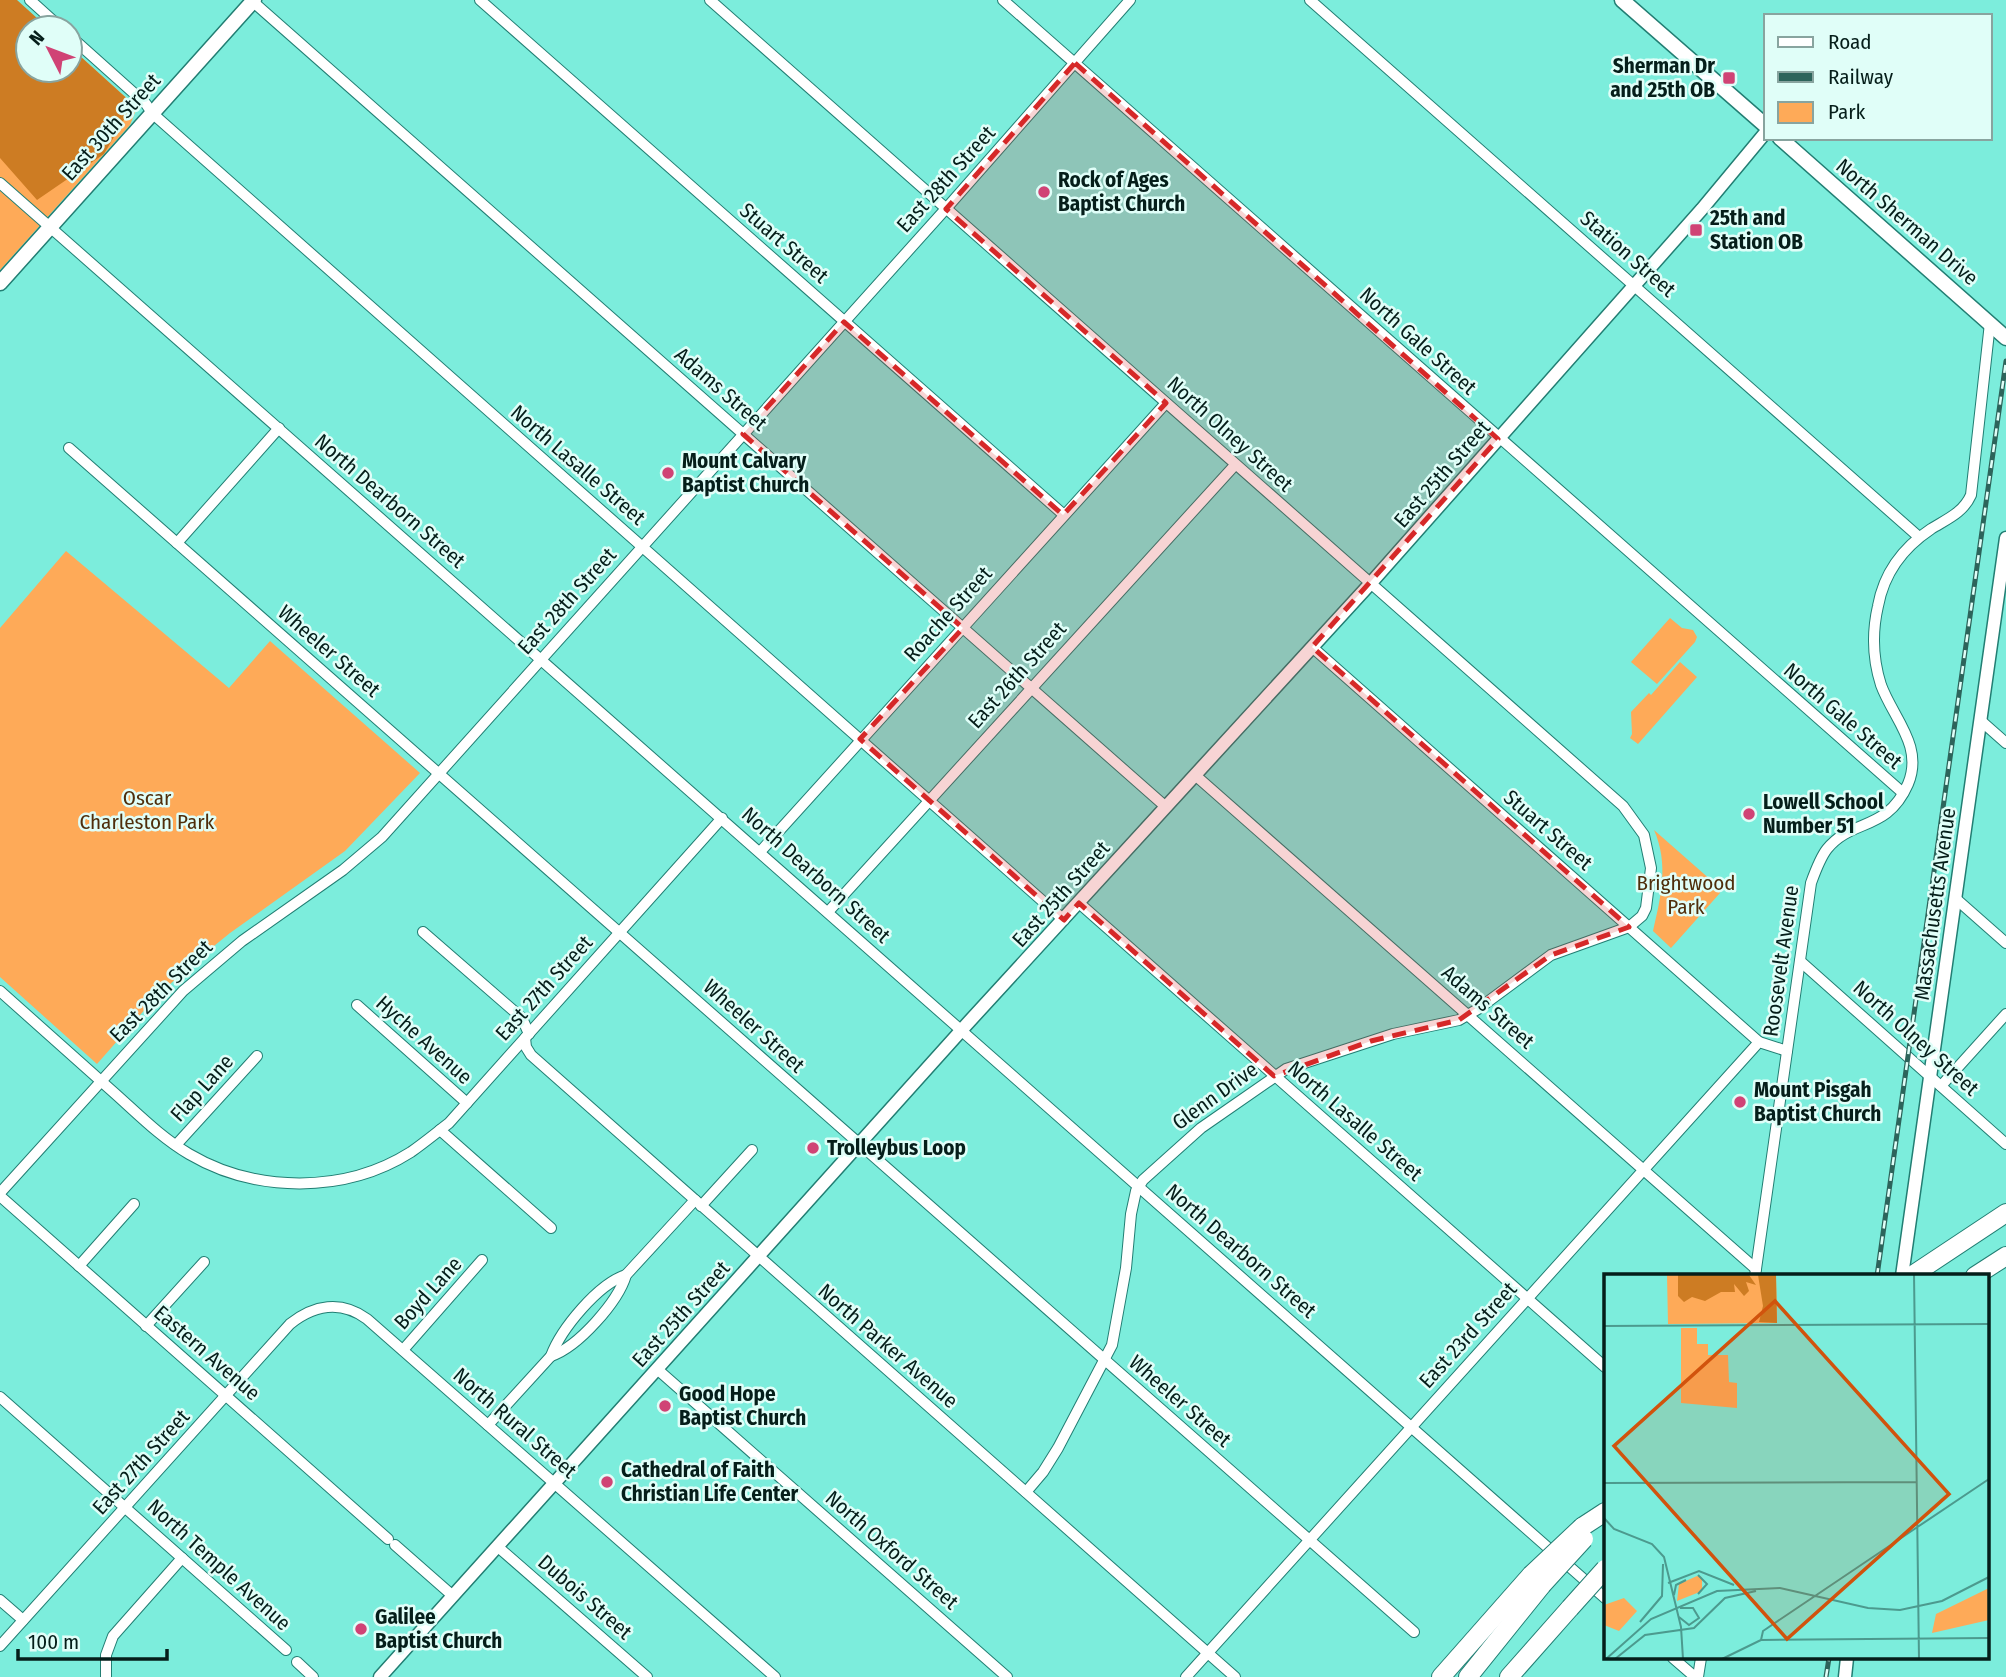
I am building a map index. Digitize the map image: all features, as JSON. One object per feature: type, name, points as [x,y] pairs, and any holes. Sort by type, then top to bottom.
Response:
[{"type":"highway","points":[[1914,1274],[2006,1213]]},
{"type":"highway","points":[[1978,1274],[2006,1256]]},
{"type":"highway","points":[[1441,1677],[1604,1513]]},
{"type":"highway","points":[[1586,1531],[1604,1518]]},
{"type":"highway","points":[[1510,1677],[1604,1570]]},
{"type":"highway","points":[[1468,1677],[1537,1580]]},
{"type":"highway","points":[[1525,1677],[1570,1608]]},
{"type":"main road","points":[[1622,0],[1764,124]]},
{"type":"main road","name":"East 30th Street","points":[[0,283],[253,1]]},
{"type":"main road","name":"North Sherman Drive","points":[[1782,140],[2006,338]]},
{"type":"street","points":[[30,0],[46,14]]},
{"type":"street","name":"Stuart Street","points":[[480,0],[1064,515]]},
{"type":"street","name":"North Olney Street","points":[[710,0],[1631,814],[1647,843],[1651,868],[1646,908],[1642,916],[1629,927]]},
{"type":"street","name":"North Gale Street","points":[[1003,0],[1498,439],[1903,793]]},
{"type":"street","name":"East 28th Street","points":[[0,1194],[183,991],[242,941],[369,849],[946,209],[1130,0]]},
{"type":"street","name":"Station Street","points":[[1310,0],[1920,537]]},
{"type":"street","name":"Adams Street","points":[[253,1],[1166,807]]},
{"type":"street","name":"North Lasalle Street","points":[[84,49],[146,104],[152,114],[1064,920]]},
{"type":"street","name":"East 25th Street","points":[[380,1677],[962,1030],[1370,584],[1764,134]]},
{"type":"street","name":"North Dearborn Street","points":[[0,183],[1604,1597]]},
{"type":"street","name":"Roosevelt Avenue","points":[[1755,1273],[1811,883],[1823,855],[1841,837],[1889,812],[1903,793],[1911,775],[1911,745],[1882,687],[1875,657],[1874,632],[1878,603],[1887,578],[1904,552],[1920,537],[1965,506],[1973,486],[1990,323]]},
{"type":"street","name":"Roache Street","points":[[760,852],[1166,403]]},
{"type":"street","points":[[177,543],[279,428]]},
{"type":"street","name":"Wheeler Street","points":[[69,449],[1414,1632]]},
{"type":"street","name":"East 26th Street","points":[[828,912],[1235,465]]},
{"type":"street","name":"Massachusetts Avenue","points":[[1902,1274],[2006,538]]},
{"type":"street","name":"Stuart Street","points":[[1312,647],[1759,1042]]},
{"type":"street","points":[[1980,720],[2006,743]]},
{"type":"street","name":"Adams Street","points":[[1195,775],[1644,1170],[1755,1273]]},
{"type":"street","name":"East 27th Street","points":[[176,1145],[204,1162],[229,1172],[283,1183],[337,1180],[381,1167],[411,1152],[440,1130],[467,1103],[722,818]]},
{"type":"street","points":[[1955,898],[2006,943]]},
{"type":"street","name":"North Lasalle Street","points":[[1079,903],[1604,1366]]},
{"type":"street","name":"Glenn Drive","points":[[1138,1186],[1200,1128],[1274,1076],[1299,1064],[1393,1034],[1460,1020],[1551,955],[1629,927]]},
{"type":"street","name":"North Parker Avenue","points":[[423,932],[524,1020],[526,1047],[531,1055],[1235,1677]]},
{"type":"street","name":"North Olney Street","points":[[1800,961],[2006,1144]]},
{"type":"street","points":[[0,991],[176,1145]]},
{"type":"street","name":"Hyche Avenue","points":[[356,1005],[467,1103]]},
{"type":"street","points":[[1941,1086],[2006,1014]]},
{"type":"street","points":[[1759,1042],[1787,1051]]},
{"type":"street","name":"East 23rd Street","points":[[1186,1677],[1759,1042]]},
{"type":"street","name":"Flap Lane","points":[[176,1145],[257,1056]]},
{"type":"street","points":[[440,1130],[551,1228]]},
{"type":"street","points":[[551,1356],[563,1352],[593,1326],[623,1286],[626,1275],[752,1150]]},
{"type":"street","points":[[1026,1492],[1058,1448],[1112,1345],[1126,1268],[1131,1214],[1138,1186]]},
{"type":"street","name":"Eastern Avenue","points":[[0,1194],[453,1596]]},
{"type":"street","points":[[79,1266],[134,1204]]},
{"type":"street","name":"Boyd Lane","points":[[403,1350],[482,1261]]},
{"type":"street","points":[[146,1326],[204,1262]]},
{"type":"street","points":[[488,1425],[551,1356],[556,1344],[578,1313],[615,1278],[626,1275]]},
{"type":"street","name":"North Rural Street","points":[[314,1309],[329,1306],[353,1310],[367,1319],[775,1677]]},
{"type":"street","name":"East 27th Street","points":[[0,1646],[290,1324],[300,1315],[314,1309]]},
{"type":"street","name":"North Oxford Street","points":[[657,1369],[1007,1677]]},
{"type":"street","name":"North Temple Avenue","points":[[0,1397],[286,1650]]},
{"type":"street","name":"Dubois Street","points":[[498,1547],[648,1677]]},
{"type":"street","points":[[106,1677],[106,1655],[113,1636],[182,1558]]},
{"type":"street","points":[[0,1600],[23,1620]]},
{"type":"street","points":[[1675,1660],[1696,1677],[1700,1660]]},
{"type":"street","name":"North Temple Avenue","points":[[297,1662],[313,1677]]},
{"type":"highlighted area","points":[[1075,63],[1498,439],[1312,647],[1629,927],[1551,955],[1459,1020],[1371,1041],[1274,1076],[1079,903],[1064,920],[860,739],[963,628],[743,434],[844,322],[1063,515],[1166,403],[946,209]]},
{"type":"green space","points":[[0,0],[14,14],[14,84],[84,84],[84,60],[133,104],[136,110],[130,125],[0,270]]},
{"type":"green space","name":"Oscar Charleston Park","points":[[66,551],[229,688],[270,641],[420,773],[345,851],[230,933],[193,963],[155,998],[97,1064],[0,977],[0,628]]},
{"type":"green space","points":[[1670,618],[1682,628],[1693,630],[1697,637],[1657,684],[1631,662]]},
{"type":"green space","points":[[1680,662],[1697,677],[1638,744],[1630,738],[1631,712],[1649,693],[1651,695]]},
{"type":"green space","name":"Brightwood Park","points":[[1654,830],[1720,888],[1720,893],[1671,948],[1653,931],[1662,880],[1661,855]]},
{"type":"shaded area","points":[[0,0],[17,0],[32,14],[14,14],[14,84],[84,84],[84,60],[133,104],[104,154],[37,200],[0,158]]},
{"type":"railway","points":[[1877,1274],[2006,361]]},
{"type":"railway","points":[[1826,1677],[1829,1660]]},
{"type":"place","name":"Sherman Dr and 25th OB","points":[[1729,78]]},
{"type":"place","name":"Rock of Ages Baptist Church","points":[[1044,192]]},
{"type":"place","name":"25th and Station OB","points":[[1696,230]]},
{"type":"place","name":"Mount Calvary Baptist Church","points":[[668,473]]},
{"type":"place","name":"Lowell School Number 51","points":[[1749,814]]},
{"type":"place","name":"Mount Pisgah Baptist Church","points":[[1740,1102]]},
{"type":"place","name":"Trolleybus Loop","points":[[813,1148]]},
{"type":"place","name":"Good Hope Baptist Church","points":[[665,1406]]},
{"type":"place","name":"Cathedral of Faith Christian Life Center","points":[[607,1482]]},
{"type":"place","name":"Galilee Baptist Church","points":[[361,1629]]}]
